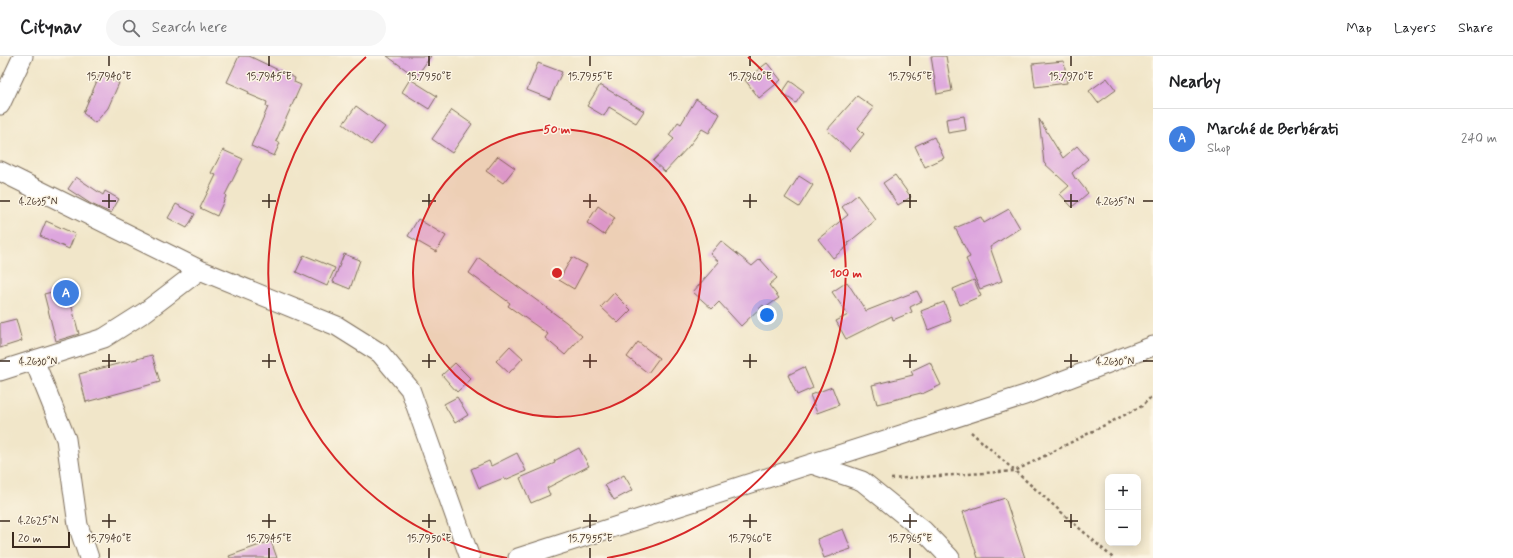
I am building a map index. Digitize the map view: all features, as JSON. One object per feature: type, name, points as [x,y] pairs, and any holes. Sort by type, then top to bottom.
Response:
[{"type":"street","points":[[0,105],[23,56]]},
{"type":"street","points":[[0,171],[200,270],[337,326],[380,353],[410,389],[470,558]]},
{"type":"street","points":[[0,371],[104,338],[145,312],[200,270]]},
{"type":"street","points":[[518,558],[1025,395],[1153,346]]},
{"type":"street","points":[[34,360],[66,439],[78,525],[89,558]]},
{"type":"street","points":[[812,464],[862,481],[924,531],[950,558]]},
{"type":"path","points":[[862,481],[1015,471],[1142,406],[1153,395]]},
{"type":"path","points":[[954,418],[1113,558]]},
{"type":"building","points":[[239,56],[249,56],[295,78],[294,82],[301,85],[276,141],[280,143],[274,156],[251,146],[268,107],[266,106],[267,102],[248,94],[249,92],[227,82]]},
{"type":"building","points":[[387,56],[431,56],[416,77]]},
{"type":"building","points":[[931,56],[946,56],[952,91],[937,94]]},
{"type":"building","points":[[1064,61],[1067,83],[1035,87],[1032,64]]},
{"type":"building","points":[[538,63],[562,72],[550,99],[527,90]]},
{"type":"building","points":[[767,63],[781,80],[759,98],[745,80]]},
{"type":"building","points":[[100,74],[119,83],[108,108],[95,123],[83,113]]},
{"type":"building","points":[[1107,78],[1116,90],[1098,103],[1089,91]]},
{"type":"building","points":[[410,79],[437,96],[429,109],[402,92]]},
{"type":"building","points":[[790,81],[804,91],[796,103],[782,93]]},
{"type":"building","points":[[600,85],[644,111],[636,123],[609,107],[604,116],[587,106]]},
{"type":"building","points":[[857,96],[874,108],[858,128],[864,134],[850,151],[827,130]]},
{"type":"building","points":[[696,99],[720,114],[709,133],[702,129],[689,146],[665,172],[653,161],[674,139],[669,135],[678,122],[681,124]]},
{"type":"building","points":[[356,106],[385,127],[371,145],[343,124]]},
{"type":"building","points":[[452,110],[472,124],[452,153],[432,139]]},
{"type":"building","points":[[964,116],[966,130],[948,133],[946,119]]},
{"type":"building","points":[[1039,119],[1063,158],[1077,146],[1088,159],[1072,173],[1076,180],[1077,179],[1088,193],[1072,207],[1060,194],[1069,186],[1044,163]]},
{"type":"building","points":[[934,137],[944,158],[925,167],[915,146]]},
{"type":"building","points":[[223,150],[243,159],[225,195],[226,196],[217,216],[200,208],[216,175],[211,173]]},
{"type":"building","points":[[498,156],[515,168],[503,183],[486,171]]},
{"type":"building","points":[[895,175],[911,197],[898,205],[883,183]]},
{"type":"building","points":[[799,176],[813,185],[799,207],[785,198]]},
{"type":"building","points":[[76,177],[103,195],[105,191],[119,199],[111,213],[91,204],[68,189]]},
{"type":"building","points":[[857,195],[876,220],[848,243],[849,245],[833,258],[818,239],[848,215],[842,207]]},
{"type":"building","points":[[176,204],[195,214],[187,228],[168,218]]},
{"type":"building","points":[[598,206],[615,218],[604,235],[587,223]]},
{"type":"building","points":[[1009,209],[1020,228],[990,247],[1002,281],[980,289],[966,259],[970,257],[955,228],[981,217],[984,223]]},
{"type":"building","points":[[418,219],[446,236],[436,252],[408,236]]},
{"type":"building","points":[[46,221],[75,234],[69,249],[40,236]]},
{"type":"building","points":[[721,241],[752,266],[760,259],[777,278],[769,285],[779,298],[765,308],[763,305],[741,326],[719,302],[712,309],[693,292],[719,262],[710,254]]},
{"type":"building","points":[[344,254],[360,260],[350,289],[333,282]]},
{"type":"building","points":[[304,255],[335,268],[327,286],[296,272]]},
{"type":"building","points":[[572,257],[587,265],[574,289],[559,280]]},
{"type":"building","points":[[479,258],[566,322],[582,336],[565,355],[545,338],[548,334],[508,306],[510,303],[469,273]]},
{"type":"building","points":[[974,280],[981,296],[960,305],[953,289]]},
{"type":"building","points":[[847,282],[866,311],[917,291],[922,301],[910,307],[912,312],[893,320],[892,316],[846,339],[836,321],[848,315],[832,292]]},
{"type":"building","points":[[67,288],[79,334],[56,341],[44,294]]},
{"type":"building","points":[[614,293],[631,310],[618,323],[601,307]]},
{"type":"building","points":[[944,302],[951,321],[928,330],[921,311]]},
{"type":"building","points":[[16,319],[22,341],[0,348],[0,323]]},
{"type":"building","points":[[638,342],[659,358],[648,373],[627,357]]},
{"type":"building","points":[[510,346],[523,358],[509,373],[496,361]]},
{"type":"building","points":[[152,355],[160,382],[86,402],[79,374]]},
{"type":"building","points":[[930,362],[941,385],[922,394],[877,404],[872,385],[913,375],[911,371]]},
{"type":"building","points":[[455,363],[471,379],[457,392],[442,375]]},
{"type":"building","points":[[804,367],[813,388],[797,395],[788,375]]},
{"type":"building","points":[[832,387],[839,405],[817,413],[810,395]]},
{"type":"building","points":[[457,397],[468,415],[455,423],[444,404]]},
{"type":"building","points":[[579,448],[589,466],[547,488],[550,495],[531,503],[520,478],[555,463],[554,461]]},
{"type":"building","points":[[517,453],[526,471],[505,480],[504,478],[479,488],[471,469],[489,461],[491,466]]},
{"type":"building","points":[[624,475],[633,490],[614,500],[605,485]]},
{"type":"building","points":[[1005,498],[1025,558],[978,558],[963,512]]},
{"type":"building","points":[[843,529],[851,549],[824,558],[817,539]]},
{"type":"building","points":[[271,541],[277,558],[230,558],[229,556]]},
{"type":"place","name":"Marché de Berbérati","points":[[66,293]]}]
